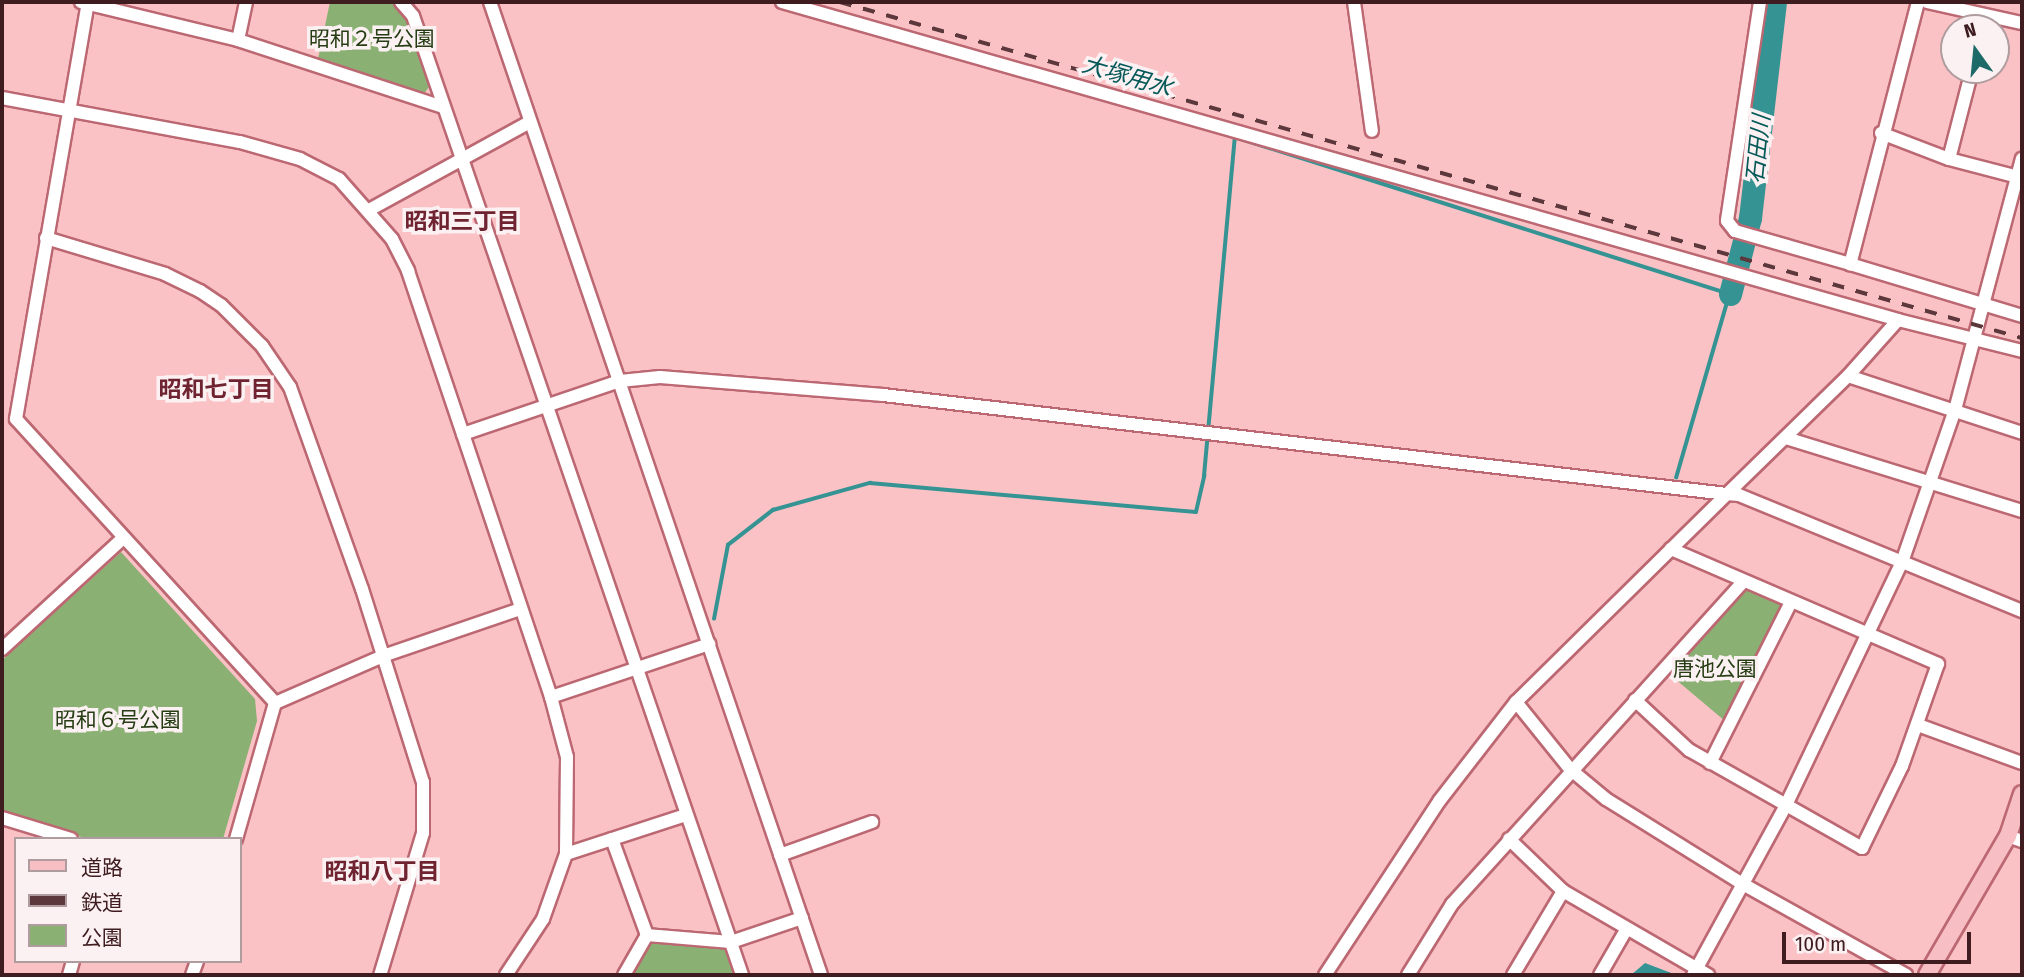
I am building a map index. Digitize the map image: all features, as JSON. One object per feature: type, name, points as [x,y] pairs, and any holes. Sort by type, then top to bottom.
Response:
[{"type":"main road","points":[[1927,975],[2015,838],[2022,794]]},
{"type":"street","points":[[16,419],[46,238],[71,111],[86,2],[238,40],[443,107]]},
{"type":"street","points":[[238,40],[246,2]]},
{"type":"street","points":[[401,2],[413,16],[742,975]]},
{"type":"street","points":[[490,2],[821,975]]},
{"type":"street","points":[[782,2],[1720,267],[1749,278],[1898,320],[2022,351]]},
{"type":"street","points":[[1354,2],[1372,131]]},
{"type":"street","points":[[1760,2],[1727,221],[1735,231],[2022,316]]},
{"type":"street","points":[[1850,264],[1881,133],[1918,2]]},
{"type":"street","points":[[1927,2],[1960,14]]},
{"type":"street","points":[[1949,159],[1968,84]]},
{"type":"street","points":[[2,98],[240,142],[300,159],[338,179],[369,210],[392,239],[408,271],[551,697],[567,757],[566,854],[543,919],[506,975]]},
{"type":"street","points":[[369,210],[530,122]]},
{"type":"street","points":[[1881,133],[1949,159],[2020,177]]},
{"type":"street","points":[[1509,839],[1563,891],[1699,973],[1741,883],[1786,805],[1870,635],[1902,562],[1933,483],[1955,410],[2020,177],[2022,159]]},
{"type":"street","points":[[46,238],[165,274],[221,305],[262,346],[290,387],[305,420],[383,656],[424,794],[419,851],[380,975]]},
{"type":"street","points":[[1325,975],[1440,800],[1516,702],[1848,376],[1898,320]]},
{"type":"street","points":[[1848,376],[2022,433]]},
{"type":"street","points":[[463,434],[620,381],[660,377],[883,395],[1739,495],[2022,611]]},
{"type":"street","points":[[2,424],[16,419]]},
{"type":"street","points":[[16,419],[275,703]]},
{"type":"street","points":[[1786,438],[2022,511]]},
{"type":"street","points":[[2,649],[123,538]]},
{"type":"street","points":[[1635,700],[1710,763],[1862,848],[1918,725],[1938,664],[1671,549]]},
{"type":"street","points":[[1408,975],[1452,904],[1570,769],[1743,582]]},
{"type":"street","points":[[1710,763],[1791,602]]},
{"type":"street","points":[[275,703],[383,656],[520,609]]},
{"type":"street","points":[[551,697],[709,644]]},
{"type":"street","points":[[1516,702],[1570,769],[1634,819],[1741,883],[1906,975]]},
{"type":"street","points":[[237,837],[275,703]]},
{"type":"street","points":[[1918,725],[2022,763]]},
{"type":"street","points":[[566,854],[685,815]]},
{"type":"street","points":[[2,818],[64,837]]},
{"type":"street","points":[[780,855],[872,822]]},
{"type":"street","points":[[612,839],[647,935],[624,975]]},
{"type":"street","points":[[1513,975],[1563,891]]},
{"type":"street","points":[[647,935],[731,942],[802,918]]},
{"type":"street","points":[[1600,975],[1626,930]]},
{"type":"green space","name":"昭和２号公園","points":[[330,2],[395,2],[405,16],[429,87],[423,95],[318,59]]},
{"type":"green space","name":"昭和６号公園","points":[[121,552],[255,699],[257,721],[224,837],[82,837],[2,812],[2,660]]},
{"type":"green space","name":"唐池公園","points":[[1750,590],[1779,603],[1781,608],[1725,721],[1668,673],[1743,592]]},
{"type":"green space","points":[[652,942],[725,948],[737,975],[629,975],[647,944]]},
{"type":"water","points":[[1645,963],[1674,974],[1631,975]]},
{"type":"waterway","name":"石田川","points":[[1730,294],[1750,218],[1775,2]]},
{"type":"waterway","points":[[714,619],[728,545],[773,510],[870,483],[1196,512],[1204,476],[1235,137],[1730,294],[1677,477]]},
{"type":"waterway","name":"大塚用水","points":[[1278,137],[1405,173]]},
{"type":"railway","points":[[840,2],[2022,338]]},
{"type":"district","name":"昭和三丁目","points":[[462,221]]},
{"type":"district","name":"昭和七丁目","points":[[216,389]]},
{"type":"district","name":"昭和八丁目","points":[[382,871]]}]
